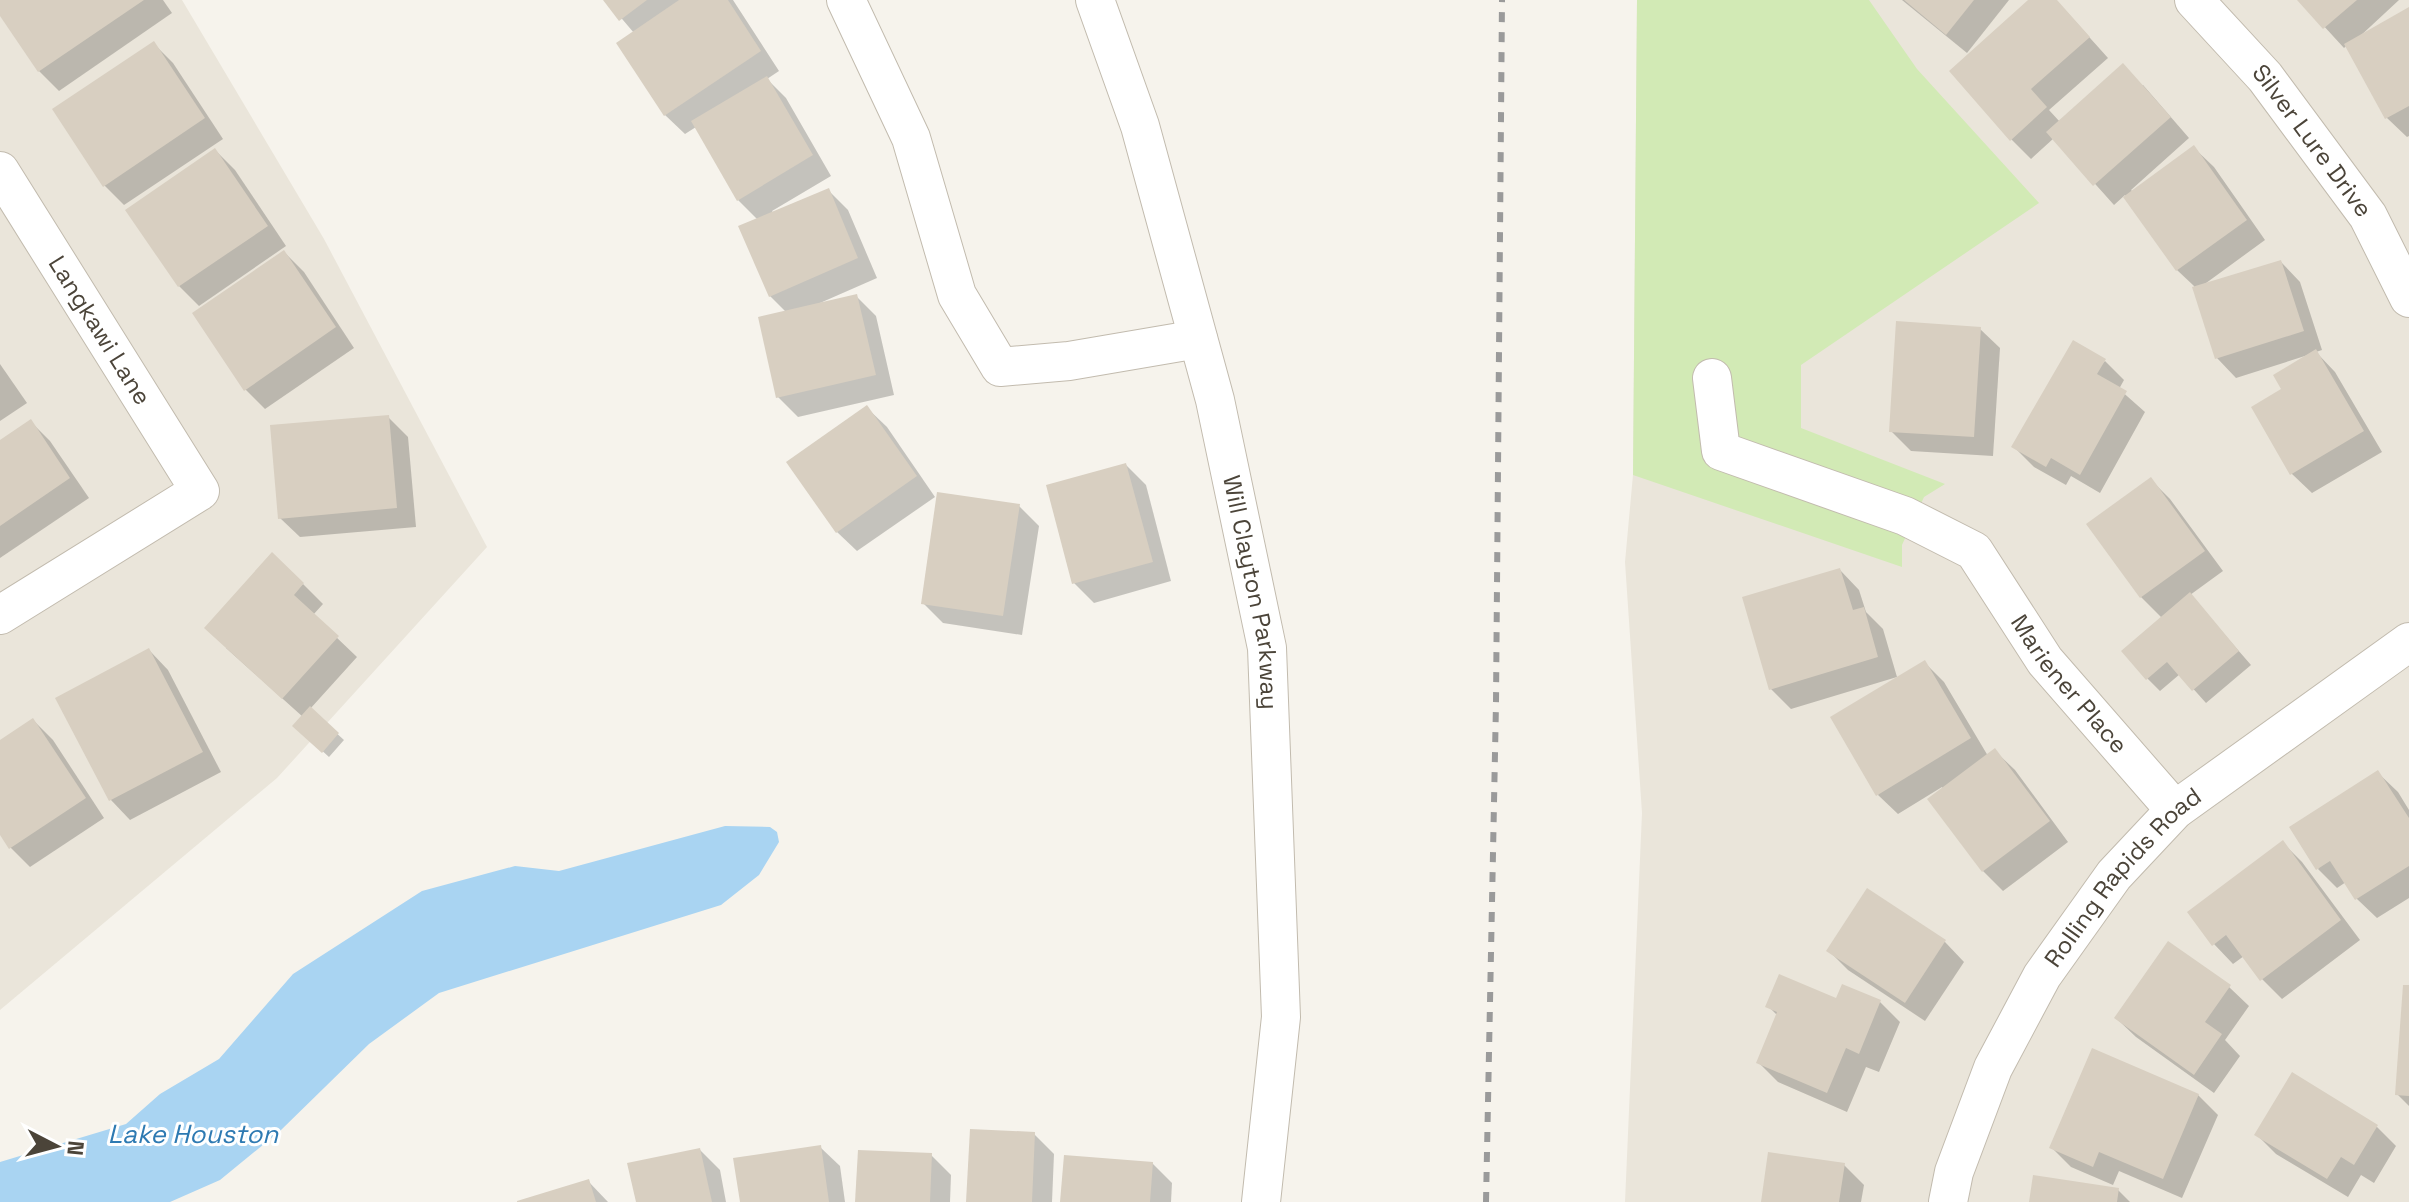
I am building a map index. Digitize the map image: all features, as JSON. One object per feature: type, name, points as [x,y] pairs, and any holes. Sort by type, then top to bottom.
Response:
[{"type":"street","points":[[846,0],[911,138],[957,295],[1000,367],[1069,361],[1198,339]]},
{"type":"street","name":"Will Clayton Parkway","points":[[1095,0],[1140,126],[1215,400],[1267,648],[1281,1017],[1261,1202]]},
{"type":"street","name":"Silver Lure Drive","points":[[2194,0],[2265,77],[2368,216],[2409,298]]},
{"type":"street","name":"Langkawi Lane","points":[[0,171],[200,491],[0,615]]},
{"type":"street","name":"Mariener Place","points":[[1712,378],[1721,451],[1905,516],[1974,551],[2045,661],[2175,810]]},
{"type":"street","name":"Rolling Rapids Road","points":[[1948,1202],[1954,1172],[1993,1068],[2042,976],[2114,875],[2175,810],[2409,642]]},
{"type":"shaded area","points":[[0,0],[182,0],[324,239],[487,547],[277,778],[0,1010]]},
{"type":"shaded area","points":[[1637,0],[2409,0],[2409,1202],[1625,1202],[1642,813],[1625,562],[1633,475]]},
{"type":"green space","points":[[1637,0],[1869,0],[1917,69],[2039,203],[1801,365],[1801,428],[1945,484],[1924,497],[1902,545],[1902,567],[1633,475]]},
{"type":"water","name":"Lake Houston","points":[[725,826],[770,827],[777,832],[779,842],[759,875],[721,905],[439,993],[369,1044],[280,1131],[220,1180],[170,1202],[0,1202],[0,1162],[126,1124],[160,1094],[219,1059],[293,974],[422,891],[515,866],[559,871]]},
{"type":"building","points":[[0,0],[144,0],[38,72],[0,16]]},
{"type":"building","points":[[603,0],[647,0],[619,21]]},
{"type":"building","points":[[679,0],[728,0],[761,51],[664,116],[616,43]]},
{"type":"building","points":[[1904,0],[1974,0],[1946,35]]},
{"type":"building","points":[[2028,0],[2057,0],[2090,37],[2031,89],[2047,107],[2010,141],[1949,71]]},
{"type":"building","points":[[2297,0],[2357,0],[2323,29]]},
{"type":"building","points":[[2409,7],[2409,106],[2385,119],[2344,44]]},
{"type":"building","points":[[154,41],[205,118],[103,187],[52,109]]},
{"type":"building","points":[[2123,63],[2171,117],[2093,186],[2046,132]]},
{"type":"building","points":[[767,76],[813,155],[737,201],[691,121]]},
{"type":"building","points":[[2194,145],[2247,220],[2176,271],[2123,197]]},
{"type":"building","points":[[215,148],[268,226],[178,287],[125,210]]},
{"type":"building","points":[[829,188],[858,258],[769,297],[738,226]]},
{"type":"building","points":[[284,250],[336,327],[244,391],[192,313]]},
{"type":"building","points":[[2281,260],[2304,331],[2215,359],[2192,287]]},
{"type":"building","points":[[857,294],[876,375],[776,398],[758,317]]},
{"type":"building","points":[[1896,321],[1981,327],[1974,437],[1889,432]]},
{"type":"building","points":[[2073,340],[2106,359],[2097,374],[2127,391],[2080,475],[2051,458],[2046,467],[2011,447]]},
{"type":"building","points":[[2316,349],[2364,431],[2290,475],[2251,407],[2281,389],[2273,375]]},
{"type":"building","points":[[867,405],[917,476],[836,533],[786,462]]},
{"type":"building","points":[[389,415],[397,508],[278,519],[270,425]]},
{"type":"building","points":[[31,419],[70,478],[0,526],[0,440]]},
{"type":"building","points":[[1126,463],[1153,562],[1072,584],[1046,485]]},
{"type":"building","points":[[2151,477],[2205,551],[2140,598],[2086,524]]},
{"type":"building","points":[[937,492],[1020,504],[1003,616],[921,604]]},
{"type":"building","points":[[272,552],[304,583],[294,595],[339,636],[282,699],[204,628]]},
{"type":"building","points":[[1840,568],[1853,610],[1864,607],[1878,657],[1769,690],[1742,597]]},
{"type":"building","points":[[2190,592],[2239,651],[2192,691],[2167,662],[2146,680],[2121,651]]},
{"type":"building","points":[[149,648],[203,752],[109,801],[55,698]]},
{"type":"building","points":[[1925,660],[1971,738],[1876,796],[1830,717]]},
{"type":"building","points":[[310,706],[339,733],[322,753],[292,726]]},
{"type":"building","points":[[33,718],[86,798],[9,849],[0,835],[0,740]]},
{"type":"building","points":[[1995,748],[2050,821],[1982,872],[1927,799]]},
{"type":"building","points":[[2378,770],[2409,818],[2409,866],[2355,900],[2330,861],[2316,870],[2289,827]]},
{"type":"building","points":[[2283,840],[2341,920],[2260,981],[2226,935],[2212,946],[2187,912]]},
{"type":"building","points":[[1867,888],[1946,940],[1905,1003],[1826,951]]},
{"type":"building","points":[[2168,941],[2231,985],[2205,1022],[2222,1034],[2194,1075],[2114,1018]]},
{"type":"building","points":[[1779,974],[1836,998],[1842,984],[1881,1000],[1859,1054],[1846,1048],[1827,1093],[1756,1063],[1777,1012],[1765,1007]]},
{"type":"building","points":[[2403,985],[2409,985],[2409,1096],[2395,1095]]},
{"type":"building","points":[[2092,1048],[2199,1094],[2163,1179],[2099,1152],[2093,1167],[2049,1148]]},
{"type":"building","points":[[2292,1072],[2378,1125],[2354,1165],[2341,1157],[2327,1179],[2254,1135]]},
{"type":"building","points":[[970,1129],[1035,1132],[1032,1202],[966,1202]]},
{"type":"building","points":[[821,1145],[829,1202],[740,1202],[733,1158]]},
{"type":"building","points":[[700,1148],[712,1202],[636,1202],[627,1163]]},
{"type":"building","points":[[858,1150],[932,1153],[930,1202],[855,1202]]},
{"type":"building","points":[[1768,1152],[1845,1163],[1839,1202],[1761,1202]]},
{"type":"building","points":[[1064,1155],[1153,1162],[1150,1202],[1060,1202]]},
{"type":"building","points":[[2033,1175],[2119,1188],[2117,1202],[2029,1202]]},
{"type":"building","points":[[589,1179],[596,1202],[517,1202],[517,1201]]},
{"type":"railway","points":[[1486,1202],[1496,703],[1502,0]]}]
